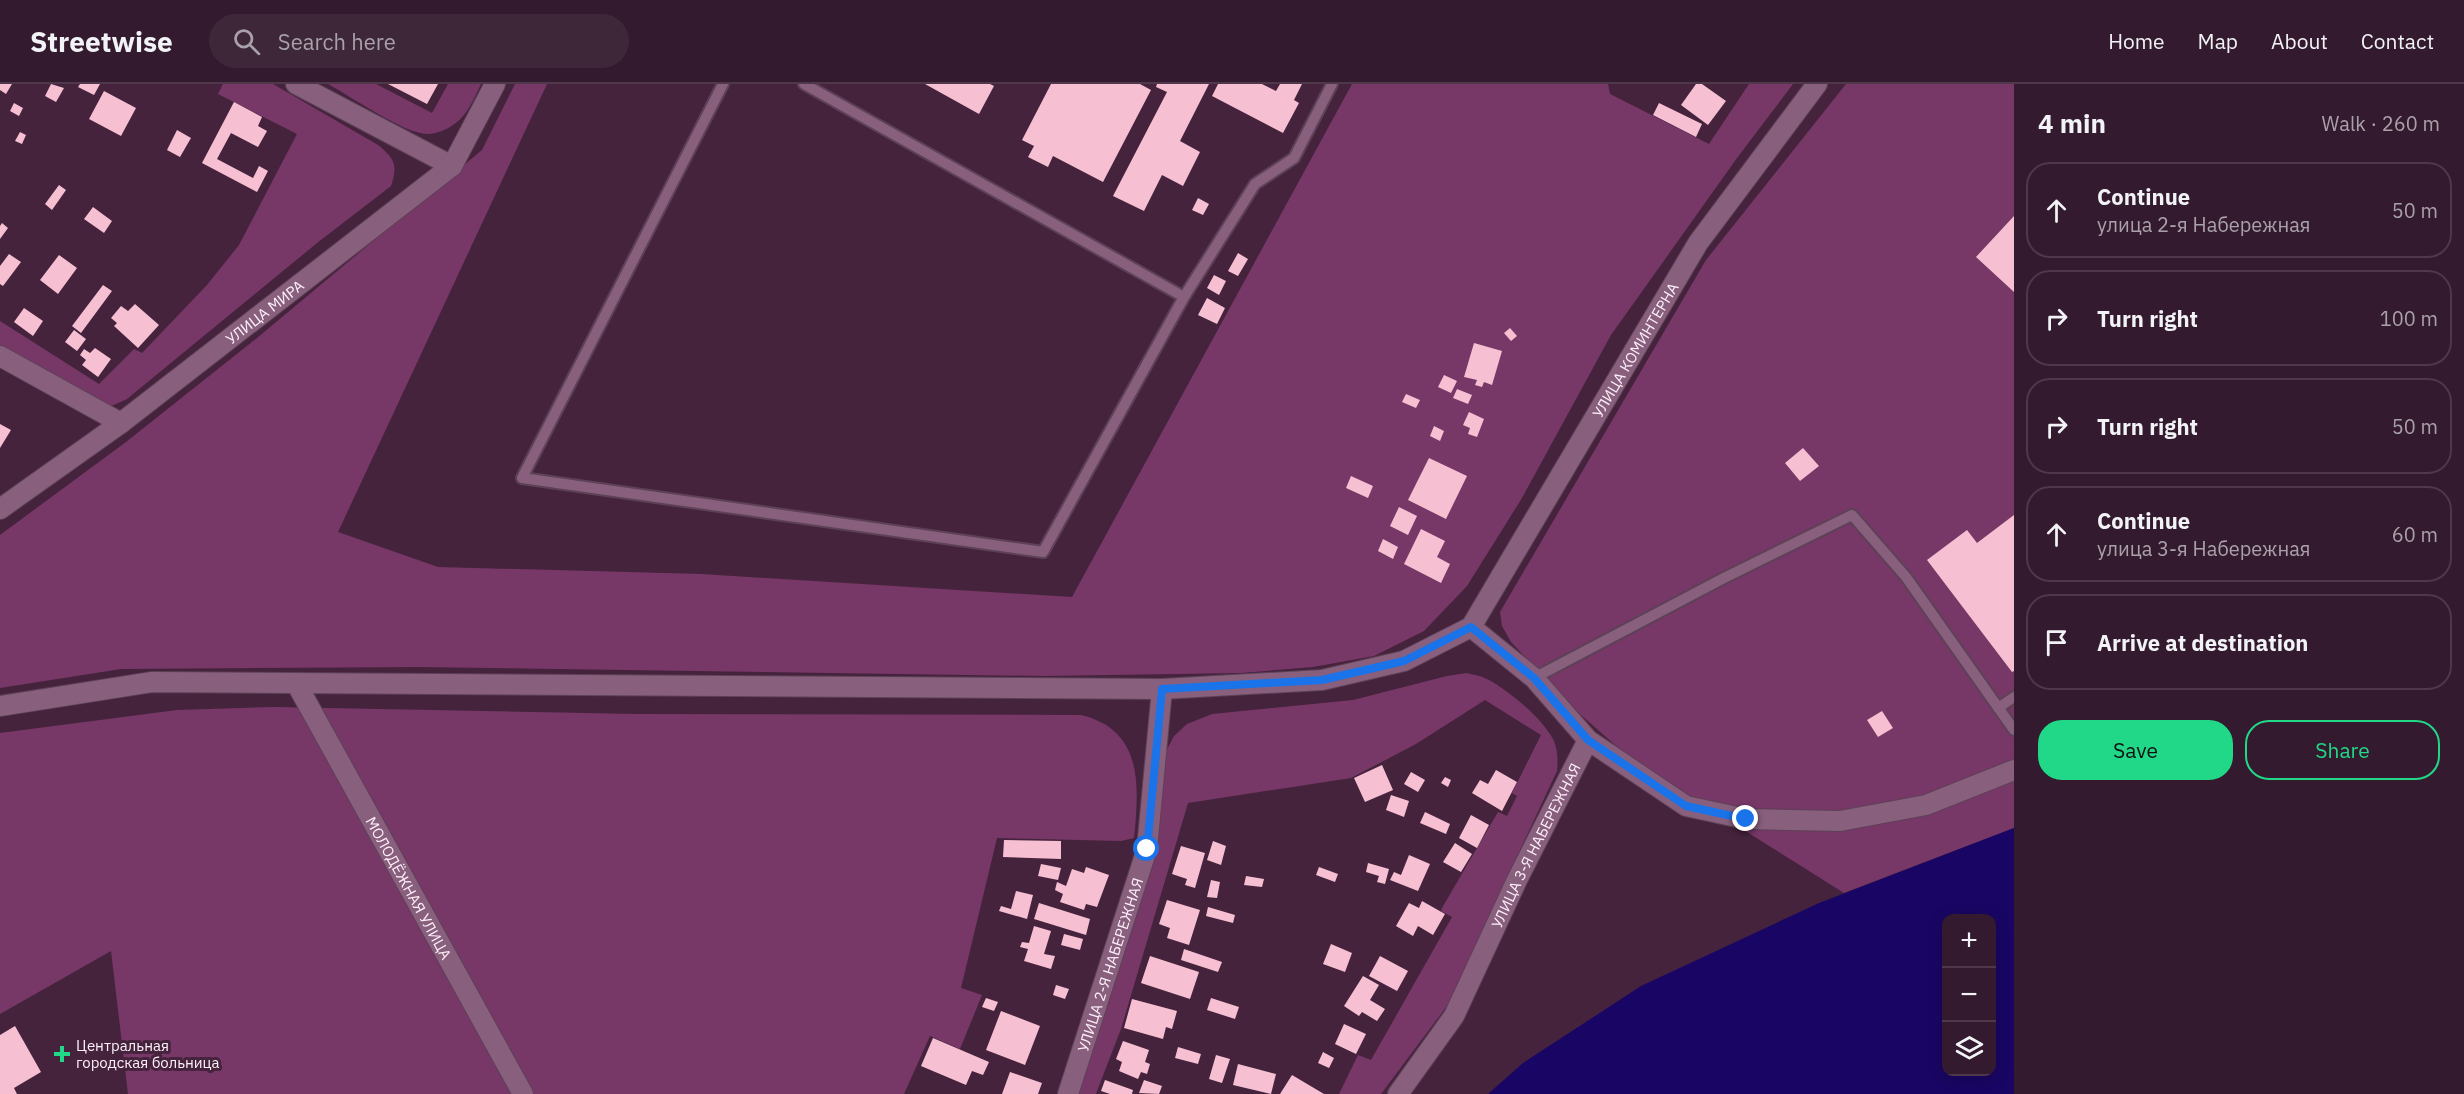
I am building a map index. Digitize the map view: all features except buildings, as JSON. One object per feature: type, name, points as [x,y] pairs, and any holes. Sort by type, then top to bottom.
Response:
[{"type":"street","points":[[296,84],[452,166]]},
{"type":"street","name":"УЛИЦА МИРА","points":[[0,509],[121,423],[452,166],[495,84]]},
{"type":"street","name":"УЛИЦА КОМИНТЕРНА","points":[[1471,627],[1698,243],[1817,84]]},
{"type":"street","points":[[0,356],[121,423]]},
{"type":"street","points":[[0,706],[152,682],[1162,689],[1322,680],[1404,661],[1471,627],[1534,678],[1588,740],[1686,806],[1746,819],[1840,821],[1926,805],[2014,770]]},
{"type":"street","name":"МОЛОДЁЖНАЯ УЛИЦА","points":[[296,683],[523,1094]]},
{"type":"street","name":"УЛИЦА 2-Я НАБЕРЕЖНАЯ","points":[[1068,1094],[1147,849],[1162,689]]},
{"type":"street","name":"УЛИЦА 3-Я НАБЕРЕЖНАЯ","points":[[1398,1094],[1454,1016],[1517,880],[1588,740]]},
{"type":"lane","points":[[723,84],[522,478],[1043,552],[1184,297],[1255,184],[1294,158],[1332,84]]},
{"type":"lane","points":[[804,84],[1184,297]]},
{"type":"lane","points":[[1534,678],[1724,578],[1852,515],[1906,577],[2014,730]]},
{"type":"lane","points":[[1998,708],[2014,697]]},
{"type":"shaded area","points":[[223,84],[273,84],[378,145],[394,163],[391,186],[317,243],[127,399],[107,408],[0,356],[0,321],[99,384],[134,349],[142,353],[207,285],[239,245],[297,134],[218,94]]},
{"type":"shaded area","points":[[328,84],[376,84],[432,113],[448,84],[481,84],[460,120],[442,131],[427,134],[405,128]]},
{"type":"shaded area","points":[[515,84],[547,84],[338,532],[438,567],[701,574],[1072,597],[1352,84],[1608,84],[1610,94],[1709,144],[1749,84],[1793,84],[1737,158],[1611,335],[1522,498],[1467,586],[1424,631],[1374,656],[1313,667],[1241,673],[1044,676],[419,667],[121,669],[0,688],[0,535],[126,442],[257,338],[482,150]]},
{"type":"shaded area","points":[[1846,84],[2014,84],[2014,828],[1844,893],[1631,759],[1581,715],[1511,642],[1502,626],[1500,612],[1706,260]]},
{"type":"shaded area","points":[[1467,673],[1497,685],[1541,722],[1555,743],[1557,771],[1447,1006],[1381,1094],[1339,1094],[1358,1055],[1371,1060],[1452,917],[1441,911],[1442,908],[1498,812],[1507,816],[1517,796],[1512,793],[1541,735],[1485,700],[1416,744],[1351,778],[1188,803],[1121,1029],[1096,1094],[1074,1094],[1164,755],[1174,736],[1187,724],[1212,714],[1353,700]]},
{"type":"shaded area","points":[[274,707],[636,714],[1081,715],[1102,722],[1117,733],[1127,747],[1136,781],[1134,838],[1121,841],[997,838],[961,988],[982,995],[960,1049],[930,1036],[904,1094],[128,1094],[111,951],[0,1014],[0,733],[177,710]]},
{"type":"shaded area","points":[[2014,828],[2014,1094],[1488,1094],[1523,1063],[1641,986],[1819,903]]},
{"type":"place","name":"Центральная городская больница","points":[[62,1054]]},
{"type":"route","points":[[1147,849],[1162,689],[1322,680],[1404,661],[1471,627],[1534,678],[1588,740],[1686,806],[1746,819]]}]
